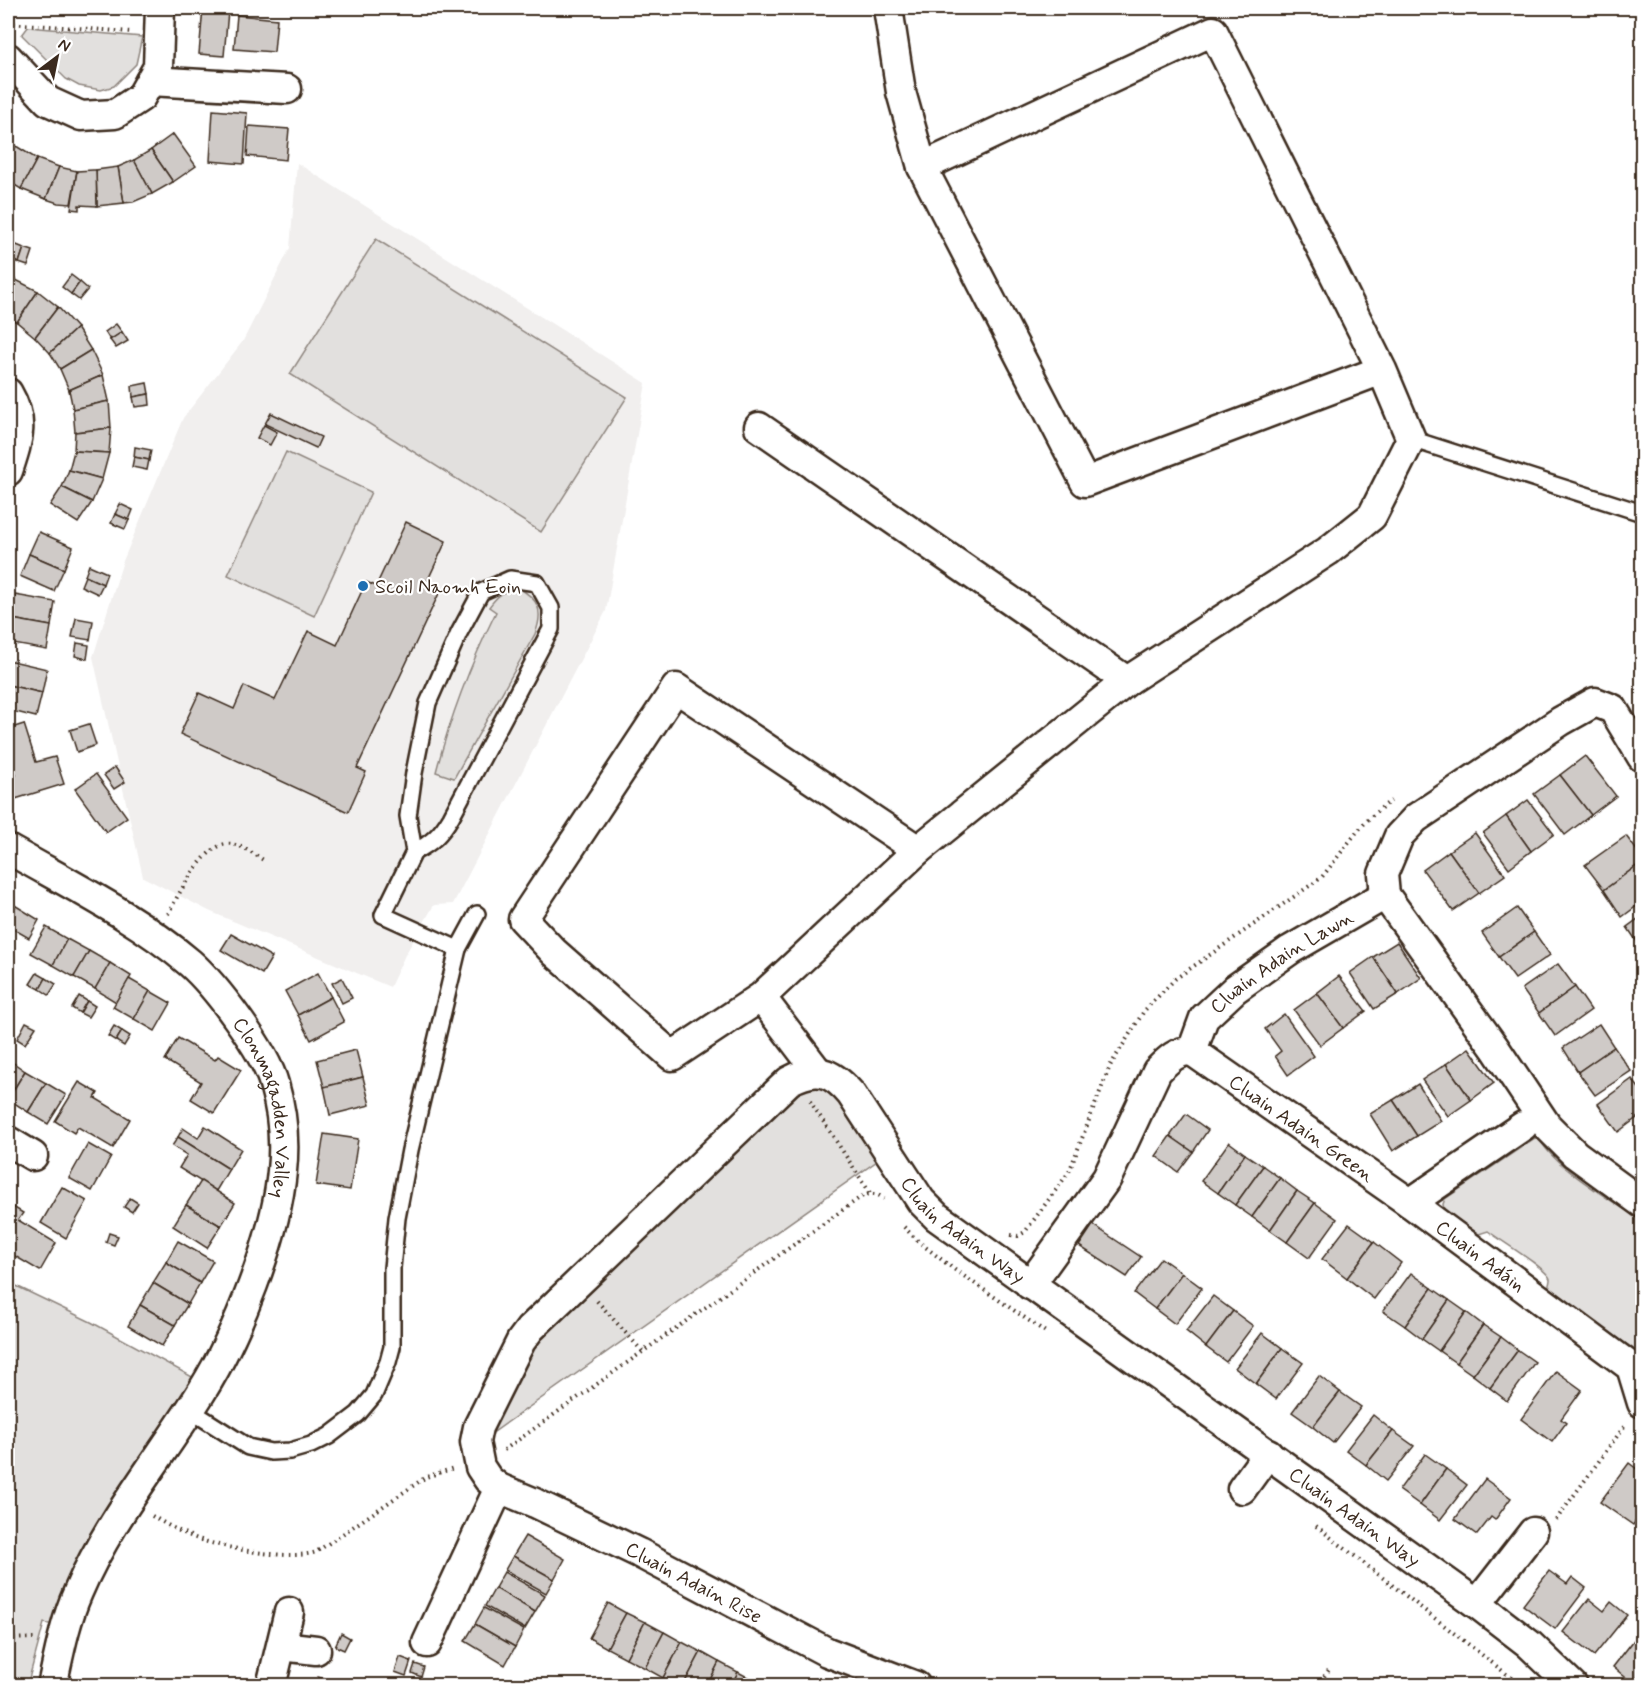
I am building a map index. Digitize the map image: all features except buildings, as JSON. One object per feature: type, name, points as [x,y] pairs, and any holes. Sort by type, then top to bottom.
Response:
[{"type":"street","points":[[888,8],[902,92],[922,167],[1085,482],[1382,370]]},
{"type":"street","points":[[8,58],[48,101],[81,116],[115,114],[141,97],[158,67],[160,21]]},
{"type":"street","points":[[918,850],[676,688],[523,919],[554,952],[672,1056],[761,997],[918,850],[1127,681],[1328,551],[1372,516],[1411,439],[1382,370],[1213,31],[922,167]]},
{"type":"street","points":[[150,81],[287,89]]},
{"type":"street","points":[[8,393],[17,410],[19,426],[16,447],[8,471]]},
{"type":"street","points":[[759,427],[1127,681]]},
{"type":"street","points":[[1642,757],[1613,710],[1595,702],[1416,818],[1399,836],[1383,874],[1385,895],[1495,1048],[1547,1126],[1575,1154],[1642,1203]]},
{"type":"street","name":"Clonmagadden Valley","points":[[8,849],[155,935],[192,965],[226,1004],[252,1041],[274,1083],[281,1123],[282,1171],[273,1219],[256,1277],[204,1389],[127,1502],[106,1536],[77,1593],[63,1638],[52,1686]]},
{"type":"street","name":"Cluain Adain Lawn","points":[[1192,1051],[1204,1018],[1234,989],[1290,950],[1385,895]]},
{"type":"street","points":[[480,1467],[475,1442],[478,1427],[521,1341],[530,1329],[789,1081],[807,1075],[761,997]]},
{"type":"street","points":[[1030,1285],[1107,1178],[1157,1071],[1183,1050],[1192,1051]]},
{"type":"street","name":"Cluain Adain Green","points":[[1192,1051],[1410,1203]]},
{"type":"street","name":"Cluain Adain Way","points":[[807,1075],[838,1079],[851,1094],[921,1201],[937,1217],[1477,1604],[1529,1644],[1573,1686]]},
{"type":"street","points":[[1410,1203],[1523,1126]]},
{"type":"street","points":[[8,1140],[33,1156]]},
{"type":"street","name":"Cluain Adáin","points":[[1410,1203],[1631,1367],[1642,1402]]},
{"type":"street","points":[[1242,1489],[1268,1453]]},
{"type":"street","name":"Cluain Adain Rise","points":[[480,1467],[488,1479],[499,1488],[639,1553],[827,1652],[916,1686]]},
{"type":"street","points":[[427,1643],[499,1488]]},
{"type":"street","points":[[1477,1604],[1533,1532]]},
{"type":"street","points":[[272,1686],[289,1612]]},
{"type":"street","points":[[282,1646],[316,1650]]},
{"type":"lane","points":[[1411,439],[1642,513]]},
{"type":"lane","points":[[414,852],[408,816],[428,703],[459,633],[481,592],[510,579],[537,584],[551,608],[551,629],[452,817],[439,836],[414,852],[383,915],[458,950]]},
{"type":"lane","points":[[190,1410],[248,1447],[271,1452],[290,1451],[311,1445],[329,1436],[358,1414],[374,1395],[392,1347],[392,1268],[403,1184],[458,950],[477,914]]},
{"type":"path","points":[[8,23],[160,21]]},
{"type":"path","points":[[155,935],[194,872],[212,849],[230,843],[265,861]]},
{"type":"path","points":[[807,1075],[870,1193]]},
{"type":"path","points":[[127,1502],[170,1527],[197,1539],[221,1545],[298,1556],[316,1552],[426,1477],[452,1467],[475,1469],[480,1467],[861,1197],[870,1193],[879,1195],[889,1203]]},
{"type":"path","points":[[903,1224],[920,1242],[955,1269],[1049,1334]]},
{"type":"path","points":[[579,1282],[643,1352]]},
{"type":"path","points":[[1533,1532],[1554,1522],[1642,1402]]},
{"type":"path","points":[[1311,1522],[1522,1686]]},
{"type":"path","points":[[1317,1686],[1331,1667]]},
{"type":"shaded area","points":[[28,27],[142,37],[136,64],[114,86],[101,90],[79,86],[66,79],[22,35]]},
{"type":"shaded area","name":"Scoil Naomh Eoin","points":[[297,163],[646,383],[606,611],[453,904],[434,905],[405,955],[390,987],[209,911],[143,877],[93,657],[123,561],[183,418],[243,341],[290,248]]},
{"type":"shaded area","points":[[376,239],[627,397],[541,532],[290,374]]},
{"type":"shaded area","points":[[286,452],[371,492],[314,616],[228,575]]},
{"type":"shaded area","points":[[517,587],[530,596],[538,606],[539,619],[535,634],[454,778],[436,772],[462,690],[496,612],[489,607],[501,594]]},
{"type":"shaded area","points":[[799,1085],[828,1085],[877,1161],[491,1434],[490,1417],[548,1321]]},
{"type":"shaded area","points":[[1535,1138],[1540,1140],[1548,1151],[1572,1173],[1642,1221],[1642,1355],[1548,1288],[1550,1279],[1541,1268],[1488,1231],[1479,1234],[1444,1210],[1445,1199]]},
{"type":"shaded area","points":[[8,1282],[91,1322],[196,1379],[113,1500],[54,1625],[44,1623],[27,1686],[8,1685]]},
{"type":"place","name":"Scoil Naomh Eoin","points":[[363,586]]}]
